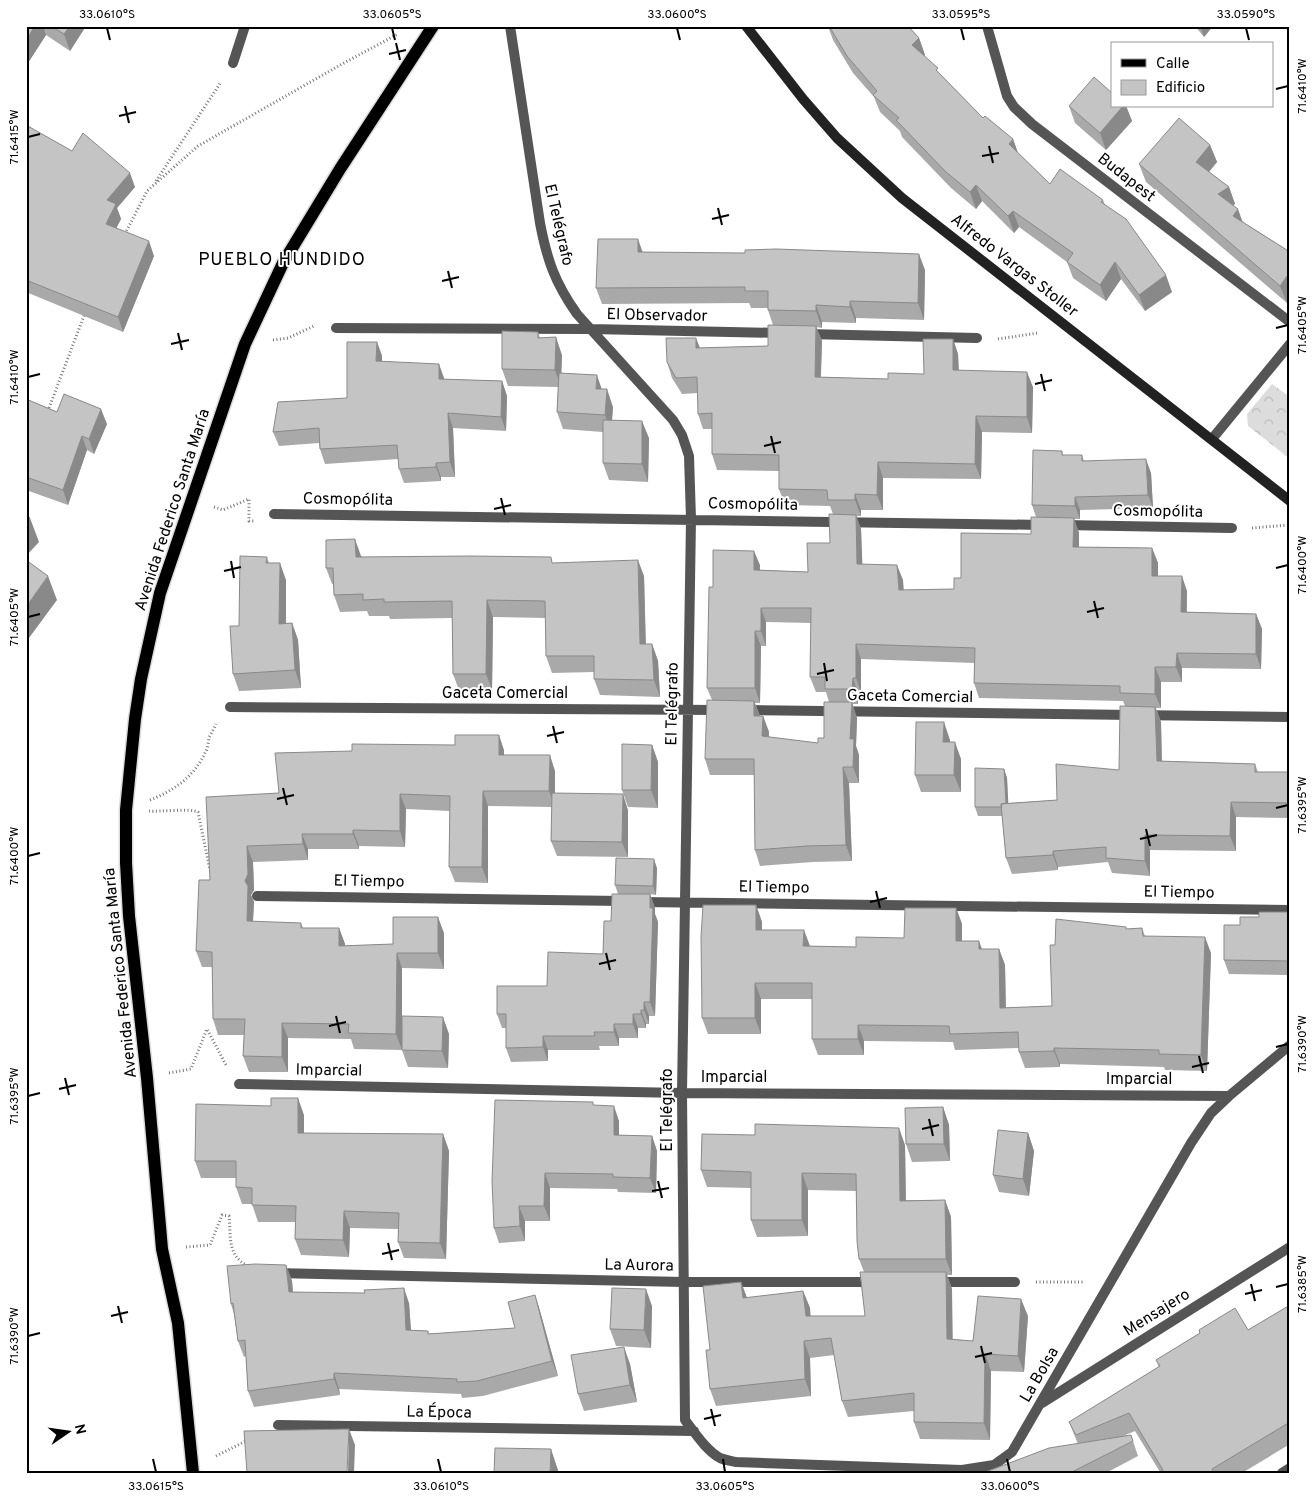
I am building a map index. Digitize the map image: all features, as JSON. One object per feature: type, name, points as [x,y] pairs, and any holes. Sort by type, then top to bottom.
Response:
[{"type":"main road","name":"Avenida Federico Santa María","points":[[193,1470],[178,1323],[162,1249],[147,1078],[129,916],[126,810],[134,719],[160,593],[245,344],[283,263],[340,169],[434,26]]},
{"type":"main road","name":"Alfredo Vargas Stoller","points":[[746,26],[803,99],[837,138],[874,174],[1290,501]]},
{"type":"street","points":[[233,63],[245,26]]},
{"type":"street","name":"El Telégrafo","points":[[510,26],[530,165],[546,251],[554,276],[564,296],[577,314],[673,420],[682,435],[689,456],[691,519],[682,1093],[685,1420],[694,1432]]},
{"type":"street","name":"Budapest","points":[[987,26],[1007,96],[1014,108],[1032,124],[1290,322]]},
{"type":"street","name":"El Observador","points":[[336,328],[591,329],[977,338]]},
{"type":"street","points":[[1212,439],[1290,344]]},
{"type":"street","name":"Cosmopólita","points":[[274,514],[1232,528]]},
{"type":"street","name":"Gaceta Comercial","points":[[230,708],[688,709],[1290,717]]},
{"type":"street","name":"El Tiempo","points":[[257,896],[1290,910]]},
{"type":"street","name":"La Bolsa","points":[[694,1432],[707,1447],[721,1458],[736,1462],[849,1470],[962,1470],[994,1465],[1012,1452],[1191,1143],[1211,1113],[1290,1045]]},
{"type":"street","name":"Imparcial","points":[[239,1084],[682,1093],[1229,1096]]},
{"type":"street","name":"Mensajero","points":[[1041,1404],[1290,1247]]},
{"type":"street","name":"La Aurora","points":[[262,1273],[684,1282],[879,1282]]},
{"type":"street","points":[[928,1282],[1015,1282]]},
{"type":"street","name":"La Época","points":[[278,1425],[694,1432]]},
{"type":"street","points":[[1282,1473],[1290,1468]]},
{"type":"path","points":[[124,234],[147,191],[198,146],[397,35],[401,31]]},
{"type":"path","points":[[152,186],[233,63]]},
{"type":"path","points":[[48,408],[85,312]]},
{"type":"path","points":[[288,338],[319,323]]},
{"type":"path","points":[[1002,339],[1035,335]]},
{"type":"path","points":[[223,510],[249,499],[249,521],[256,521]]},
{"type":"path","points":[[1247,528],[1284,525]]},
{"type":"path","points":[[178,785],[192,774],[200,764],[218,720]]},
{"type":"path","points":[[167,812],[193,809],[198,812],[211,876]]},
{"type":"path","points":[[191,1069],[206,1029],[223,1062]]},
{"type":"path","points":[[210,1245],[222,1215],[229,1216],[232,1252],[239,1262],[262,1273]]},
{"type":"path","points":[[1035,1282],[1080,1282]]},
{"type":"path","points":[[193,1470],[278,1425]]},
{"type":"green space","points":[[1272,384],[1290,397],[1290,459],[1248,426],[1247,414]]},
{"type":"building","points":[[26,26],[35,26],[26,40]]},
{"type":"building","points":[[51,26],[70,26],[64,34]]},
{"type":"building","points":[[829,26],[908,26],[919,38],[912,45],[938,68],[936,70],[983,118],[985,116],[1013,139],[1009,144],[1050,184],[1060,169],[1103,200],[1101,202],[1126,219],[1166,275],[1139,295],[1115,262],[1100,285],[1067,262],[1073,253],[1013,211],[1008,216],[976,185],[970,192],[945,171],[896,120],[899,118],[873,95],[877,91],[847,56]]},
{"type":"building","points":[[1094,77],[1111,92],[1111,108],[1121,108],[1100,133],[1069,106]]},
{"type":"building","points":[[1179,118],[1210,145],[1196,162],[1229,187],[1218,194],[1238,209],[1233,216],[1290,252],[1290,272],[1280,286],[1139,164]]},
{"type":"building","points":[[26,125],[72,151],[83,133],[130,173],[107,200],[116,204],[106,224],[149,241],[118,317],[26,280]]},
{"type":"building","points":[[598,239],[638,239],[638,252],[745,253],[745,250],[776,249],[919,254],[918,303],[850,301],[850,307],[816,305],[816,311],[768,310],[768,291],[745,291],[745,287],[596,288]]},
{"type":"building","points":[[768,325],[816,326],[815,377],[888,379],[888,373],[924,374],[923,339],[953,339],[953,370],[1027,372],[1027,417],[976,416],[975,464],[878,462],[877,495],[855,494],[855,500],[828,500],[827,490],[779,489],[779,455],[712,454],[712,413],[698,414],[697,377],[676,378],[667,362],[666,338],[696,338],[696,348],[768,346]]},
{"type":"building","points":[[502,331],[538,332],[538,338],[556,337],[555,370],[502,369]]},
{"type":"building","points":[[347,342],[377,342],[376,361],[439,364],[439,379],[502,381],[501,417],[448,413],[450,462],[436,463],[436,467],[399,469],[397,445],[320,449],[319,428],[273,432],[278,402],[347,398]]},
{"type":"building","points":[[559,373],[597,375],[596,389],[607,389],[605,415],[557,412]]},
{"type":"building","points":[[64,394],[101,409],[89,439],[82,436],[63,490],[26,477],[26,399],[57,412]]},
{"type":"building","points":[[603,420],[642,421],[642,464],[603,463]]},
{"type":"building","points":[[1033,450],[1062,451],[1062,455],[1082,455],[1082,461],[1146,459],[1148,495],[1075,497],[1075,506],[1032,505]]},
{"type":"building","points":[[829,514],[856,515],[857,564],[897,565],[899,590],[954,589],[954,578],[961,578],[961,533],[1031,534],[1031,517],[1074,518],[1073,547],[1152,548],[1152,576],[1182,576],[1181,612],[1256,614],[1256,654],[1177,653],[1176,667],[1155,667],[1155,694],[1120,693],[1120,686],[974,683],[975,648],[856,644],[856,678],[853,678],[852,689],[825,689],[825,677],[810,677],[811,608],[761,608],[761,631],[755,631],[755,688],[707,688],[709,587],[713,587],[713,550],[754,551],[754,570],[808,572],[807,543],[830,543]]},
{"type":"building","points":[[26,515],[30,518],[26,523]]},
{"type":"building","points":[[355,539],[356,557],[551,557],[552,563],[638,560],[640,644],[652,644],[654,680],[594,679],[594,656],[546,656],[545,601],[487,600],[486,674],[453,674],[452,601],[384,602],[384,599],[363,600],[363,594],[334,595],[333,568],[326,568],[326,540]]},
{"type":"building","points":[[240,556],[267,557],[266,563],[280,563],[279,624],[292,623],[295,670],[233,674],[230,626],[239,626]]},
{"type":"building","points":[[26,560],[48,576],[26,607]]},
{"type":"building","points":[[707,700],[754,701],[754,716],[763,716],[762,736],[818,743],[818,738],[824,738],[824,702],[852,702],[850,739],[854,739],[853,767],[843,767],[846,845],[755,850],[754,759],[705,759]]},
{"type":"building","points":[[1120,706],[1155,707],[1157,761],[1255,764],[1255,772],[1290,772],[1290,803],[1231,802],[1230,836],[1145,835],[1145,861],[1106,858],[1106,847],[1053,851],[1053,855],[1006,858],[1001,804],[1057,800],[1056,764],[1119,770]]},
{"type":"building","points":[[916,722],[944,722],[943,742],[955,742],[954,775],[915,775]]},
{"type":"building","points":[[455,735],[499,735],[499,755],[550,755],[549,791],[483,791],[482,867],[449,867],[450,796],[400,794],[400,831],[353,830],[353,834],[302,834],[303,844],[247,846],[248,874],[245,881],[248,886],[247,921],[301,923],[301,928],[339,928],[339,946],[393,944],[393,917],[438,917],[438,953],[397,953],[396,1034],[348,1033],[349,1024],[282,1023],[282,1057],[243,1056],[245,1019],[213,1019],[212,952],[196,951],[199,880],[210,880],[206,797],[279,793],[275,753],[352,751],[352,744],[455,745]]},
{"type":"building","points":[[622,744],[652,745],[651,790],[622,790]]},
{"type":"building","points":[[975,768],[1004,769],[1006,803],[1001,804],[1002,807],[975,807]]},
{"type":"building","points":[[552,793],[623,794],[622,842],[551,841]]},
{"type":"building","points":[[616,858],[654,859],[653,886],[615,885]]},
{"type":"building","points":[[612,894],[650,894],[650,908],[653,908],[650,1002],[644,1002],[644,1010],[641,1010],[641,1014],[633,1014],[633,1024],[614,1024],[614,1032],[594,1032],[595,1036],[543,1036],[543,1047],[506,1048],[506,1014],[497,1014],[497,986],[547,986],[548,952],[603,954],[604,921],[611,921]]},
{"type":"building","points":[[703,905],[756,905],[756,930],[804,930],[803,946],[856,947],[856,937],[904,938],[905,908],[956,908],[956,941],[979,941],[979,949],[999,949],[1000,1008],[1052,1006],[1050,945],[1055,945],[1056,919],[1126,927],[1126,929],[1142,928],[1143,936],[1205,937],[1201,1055],[1159,1054],[1159,1050],[1054,1048],[1054,1051],[1019,1052],[1018,1032],[950,1034],[949,1026],[858,1025],[858,1039],[812,1039],[812,983],[755,983],[755,1018],[702,1018],[701,937]]},
{"type":"building","points":[[1259,912],[1290,912],[1290,961],[1224,960],[1224,925],[1240,925],[1240,917],[1259,917]]},
{"type":"building","points":[[402,1016],[443,1017],[442,1051],[402,1050]]},
{"type":"building","points":[[271,1098],[298,1098],[298,1133],[443,1134],[440,1243],[398,1242],[399,1213],[344,1211],[343,1240],[295,1239],[296,1206],[252,1205],[252,1188],[236,1187],[236,1161],[195,1161],[196,1104],[271,1106]]},
{"type":"building","points":[[495,1100],[593,1102],[593,1105],[614,1106],[614,1135],[652,1136],[650,1178],[613,1177],[613,1174],[545,1173],[544,1206],[519,1206],[520,1226],[494,1228],[492,1181]]},
{"type":"building","points":[[943,1107],[944,1144],[906,1144],[905,1108]]},
{"type":"building","points":[[755,1124],[899,1128],[900,1201],[945,1200],[946,1259],[859,1259],[856,1174],[802,1173],[802,1220],[751,1220],[751,1172],[701,1170],[702,1134],[755,1135]]},
{"type":"building","points":[[998,1130],[1028,1133],[1023,1179],[993,1175]]},
{"type":"building","points":[[255,1264],[286,1265],[289,1292],[365,1293],[364,1290],[404,1288],[406,1330],[428,1331],[428,1334],[515,1328],[508,1302],[535,1295],[552,1361],[477,1381],[457,1382],[457,1379],[334,1373],[334,1379],[248,1391],[245,1340],[238,1341],[233,1303],[231,1304],[227,1266]]},
{"type":"building","points":[[860,1272],[946,1272],[947,1339],[973,1341],[978,1296],[1021,1299],[1018,1356],[985,1354],[984,1423],[914,1422],[914,1393],[842,1401],[831,1338],[804,1341],[805,1379],[710,1389],[706,1350],[710,1350],[703,1286],[741,1282],[743,1298],[803,1291],[806,1316],[865,1316]]},
{"type":"building","points":[[612,1288],[646,1289],[644,1330],[610,1329]]},
{"type":"building","points":[[1290,1305],[1290,1422],[1212,1469],[1213,1471],[1210,1473],[1158,1473],[1163,1470],[1129,1413],[1076,1435],[1069,1422],[1160,1366],[1156,1360],[1200,1333],[1199,1330],[1235,1308],[1248,1330]]},
{"type":"building","points":[[624,1347],[630,1385],[578,1394],[571,1355]]},
{"type":"building","points":[[349,1429],[347,1472],[351,1473],[247,1473],[244,1431]]},
{"type":"building","points":[[1131,1435],[1133,1441],[1070,1473],[983,1473],[1049,1448]]},
{"type":"building","points":[[495,1448],[551,1449],[550,1473],[494,1473]]},
{"type":"district","name":"PUEBLO HUNDIDO","points":[[282,260]]}]
